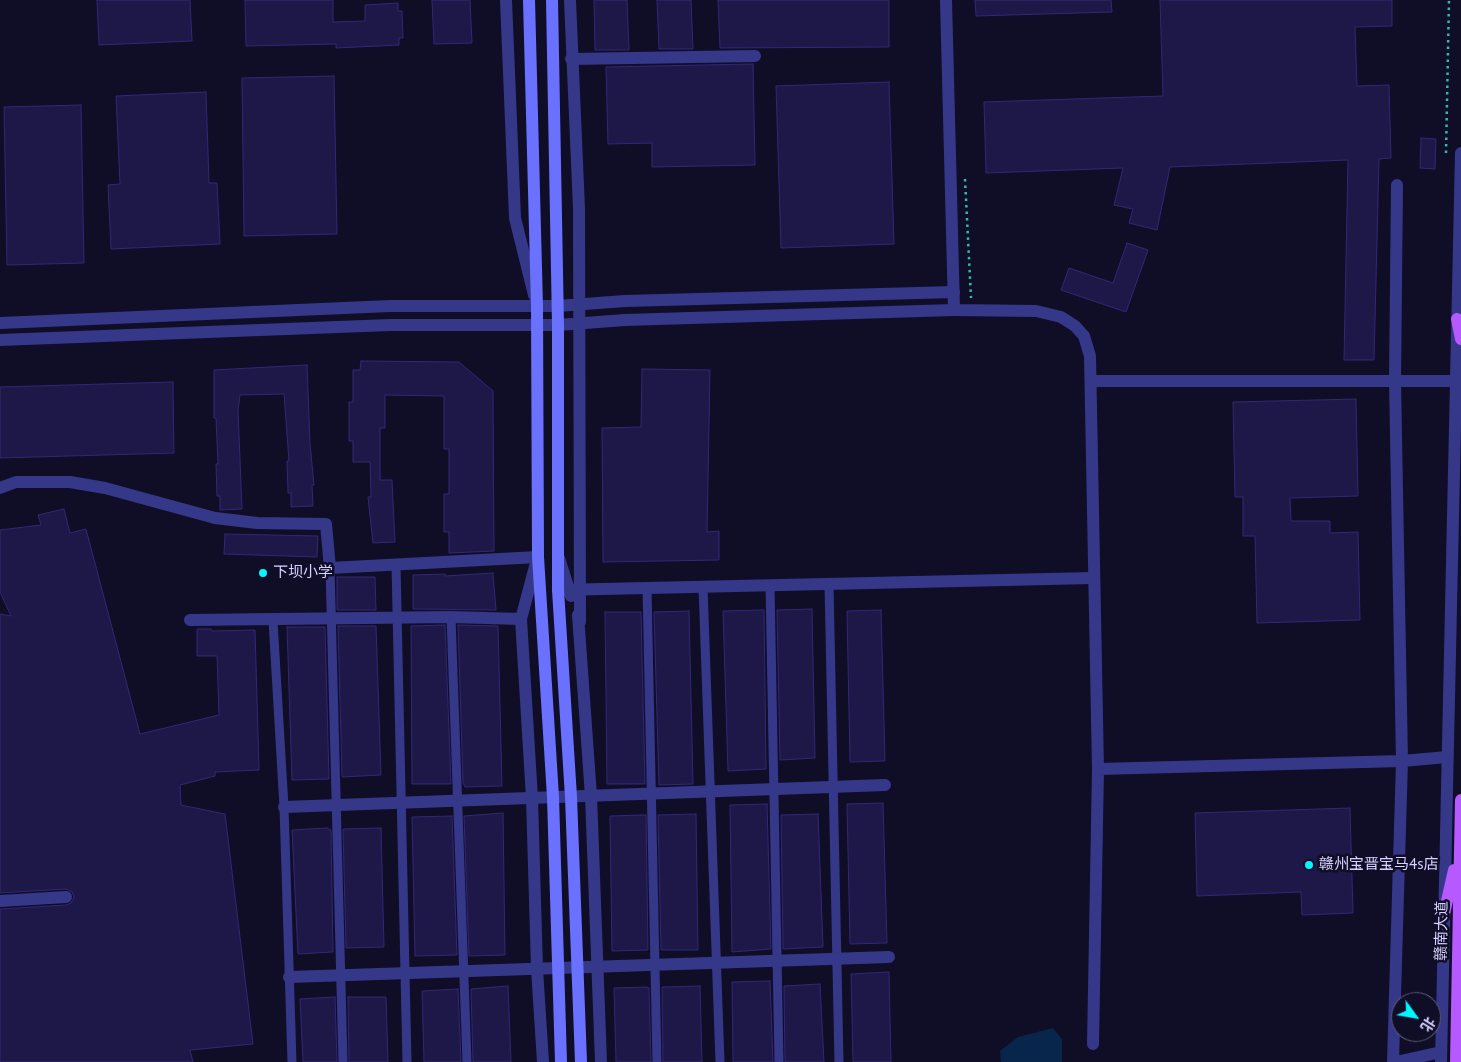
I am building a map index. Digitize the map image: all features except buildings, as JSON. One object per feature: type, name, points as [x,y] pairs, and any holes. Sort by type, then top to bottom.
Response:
[{"type":"main road","points":[[529,0],[537,306],[538,556],[553,797],[561,1062]]},
{"type":"main road","points":[[552,0],[558,325],[558,556],[569,590],[571,797],[579,968],[581,1062]]},
{"type":"main road","points":[[1457,319],[1461,338]]},
{"type":"main road","name":"赣南大道","points":[[1456,1062],[1461,800]]},
{"type":"main road","points":[[1444,914],[1460,845]]},
{"type":"street","points":[[506,0],[515,218],[537,306]]},
{"type":"street","points":[[570,0],[579,209],[579,324],[569,590],[580,622],[592,796],[601,1062]]},
{"type":"street","points":[[946,0],[954,310]]},
{"type":"street","points":[[572,59],[755,56]]},
{"type":"street","points":[[1398,185],[1395,381],[1402,761],[1394,1062],[1441,1057],[1461,153]]},
{"type":"street","points":[[0,323],[390,306],[557,306],[624,301],[954,292]]},
{"type":"street","points":[[0,340],[390,325],[558,325],[954,310],[1036,311],[1061,317],[1075,326],[1084,336],[1090,356],[1091,381],[1093,578],[1098,769],[1093,1044]]},
{"type":"street","points":[[1091,381],[1455,381]]},
{"type":"street","points":[[0,488],[16,482],[70,482],[105,488],[215,518],[257,523],[326,524],[330,568],[538,556],[521,619],[532,798],[537,969],[543,1062]]},
{"type":"street","points":[[569,590],[1093,578]]},
{"type":"street","points":[[190,620],[273,621],[451,617],[521,619]]},
{"type":"street","points":[[1098,769],[1402,761],[1447,757]]},
{"type":"street","points":[[284,807],[885,785]]},
{"type":"street","points":[[0,901],[66,897]]},
{"type":"street","points":[[289,977],[889,957]]},
{"type":"lane","points":[[396,565],[407,1062]]},
{"type":"lane","points":[[330,568],[342,1062]]},
{"type":"lane","points":[[829,584],[839,1062]]},
{"type":"lane","points":[[770,585],[779,1062]]},
{"type":"lane","points":[[703,587],[720,1062]]},
{"type":"lane","points":[[648,588],[657,1062]]},
{"type":"lane","points":[[451,617],[467,1062]]},
{"type":"lane","points":[[273,621],[284,807],[292,1062]]},
{"type":"water","points":[[1053,1028],[1062,1039],[1062,1062],[1001,1062],[1000,1051],[1018,1037]]},
{"type":"place","name":"下坝小学","points":[[263,573]]},
{"type":"place","name":"赣州宝晋宝马4s店","points":[[1309,865]]}]
